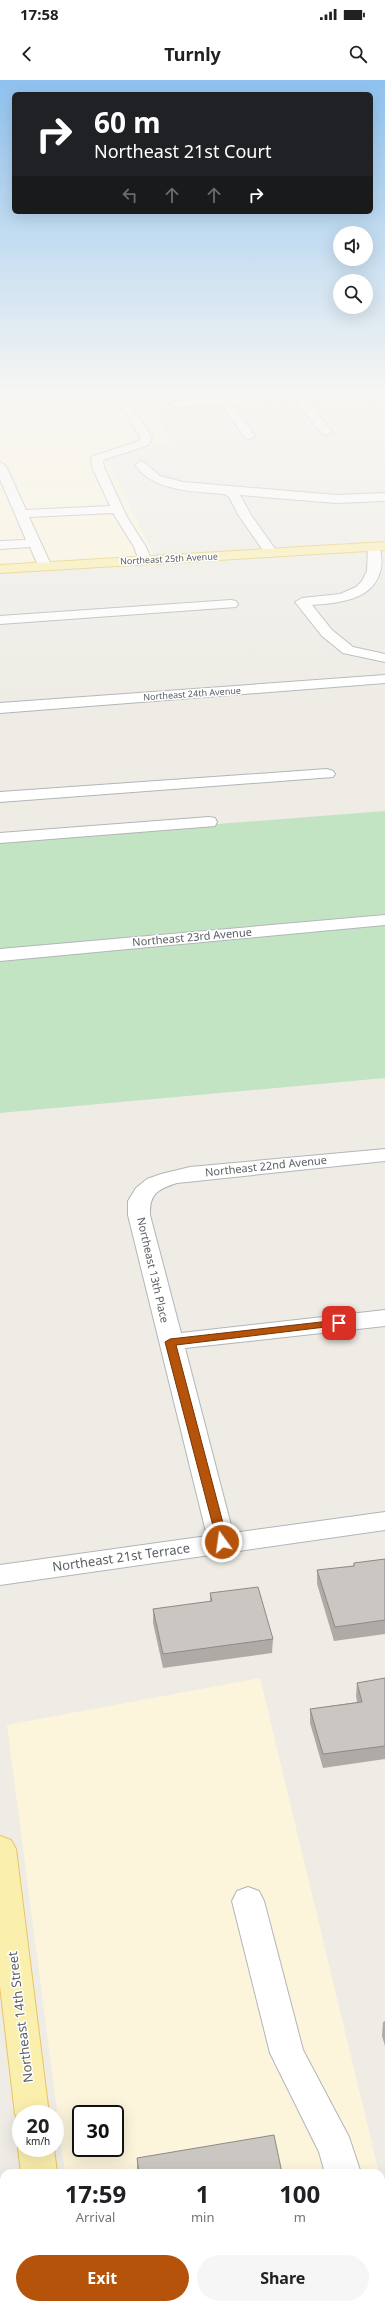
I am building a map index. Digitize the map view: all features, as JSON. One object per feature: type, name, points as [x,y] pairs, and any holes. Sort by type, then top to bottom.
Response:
[{"type":"main road","name":"Northeast 25th Avenue","points":[[0,569],[379,546]]},
{"type":"main road","name":"Northeast 14th Street","points":[[0,1849],[31,2105]]},
{"type":"main road","points":[[37,2157],[39,2169]]},
{"type":"street","points":[[13,498],[45,567]]},
{"type":"street","points":[[113,498],[140,547],[145,561]]},
{"type":"street","points":[[236,498],[245,516],[272,553]]},
{"type":"street","points":[[327,498],[360,498]]},
{"type":"street","points":[[21,514],[118,509]]},
{"type":"street","points":[[0,545],[34,543]]},
{"type":"street","points":[[379,546],[374,574],[364,586],[349,597],[302,602],[327,633],[348,650],[385,658]]},
{"type":"street","points":[[0,620],[231,604]]},
{"type":"street","name":"Northeast 24th Avenue","points":[[0,708],[385,679]]},
{"type":"street","points":[[0,797],[327,774]]},
{"type":"street","points":[[0,838],[209,822]]},
{"type":"street","name":"Northeast 23rd Avenue","points":[[0,955],[385,920]]},
{"type":"street","name":"Northeast 22nd Avenue","points":[[150,1187],[168,1178],[190,1174],[385,1154]]},
{"type":"street","name":"Northeast 13th Place","points":[[150,1187],[140,1200],[139,1215],[222,1542]]},
{"type":"street","points":[[170,1342],[385,1318]]},
{"type":"street","name":"Northeast 21st Terrace","points":[[0,1575],[222,1542],[385,1521]]},
{"type":"street","points":[[248,1901],[287,2053],[336,2149],[342,2169]]},
{"type":"shaded area","points":[[0,498],[126,498],[155,557],[0,567]]},
{"type":"shaded area","points":[[260,1678],[378,2169],[64,2169],[63,2157],[64,2105],[56,2105],[7,1725]]},
{"type":"green space","points":[[385,811],[385,914],[0,949],[0,841]]},
{"type":"green space","points":[[385,925],[385,1078],[0,1113],[0,961]]},
{"type":"building","points":[[385,1559],[385,1620],[335,1627],[317,1570],[354,1566],[354,1563]]},
{"type":"building","points":[[258,1587],[273,1639],[163,1654],[153,1609],[212,1601],[210,1593]]},
{"type":"building","points":[[385,1678],[385,1746],[323,1754],[310,1709],[362,1702],[357,1683]]},
{"type":"building","points":[[274,2135],[281,2169],[138,2169],[137,2158]]},
{"type":"route","points":[[222,1542],[170,1342],[339,1323]]}]
